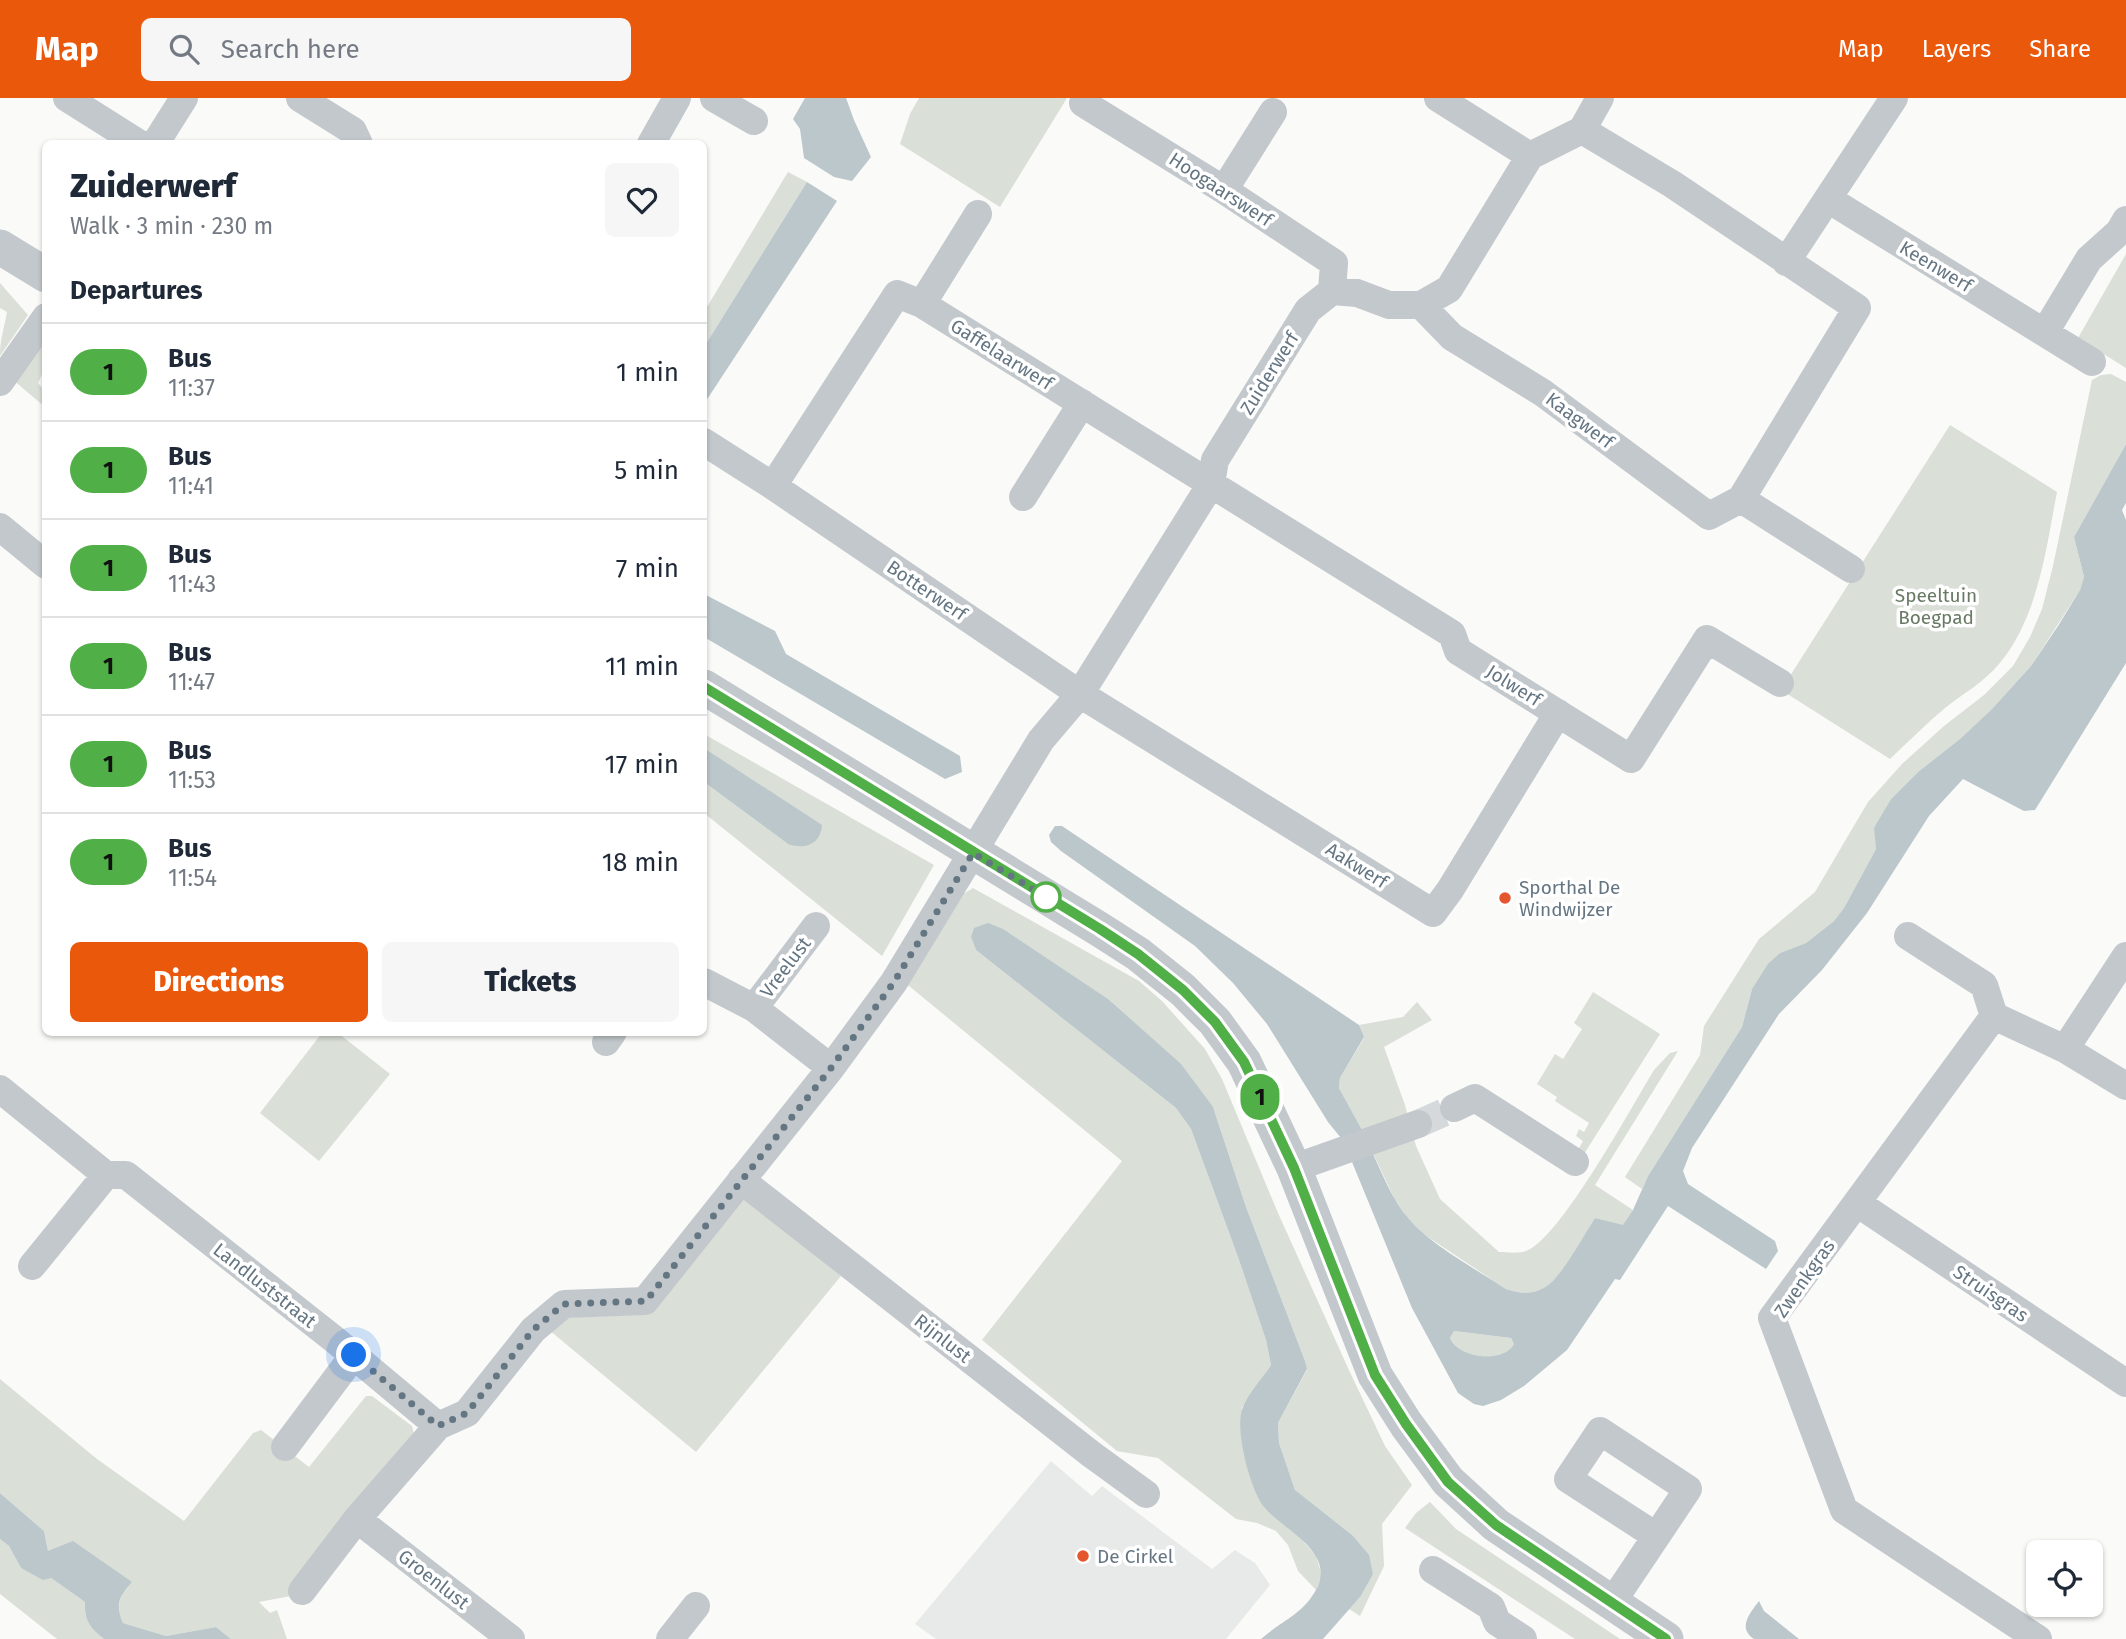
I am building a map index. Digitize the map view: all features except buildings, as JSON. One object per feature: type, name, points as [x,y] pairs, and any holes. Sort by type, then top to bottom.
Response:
[{"type":"street","points":[[66,98],[134,140]]},
{"type":"street","points":[[158,140],[184,98]]},
{"type":"street","points":[[300,98],[353,131],[357,140]]},
{"type":"street","points":[[652,140],[677,98]]},
{"type":"street","points":[[714,98],[754,121]]},
{"type":"street","points":[[1438,98],[1530,156]]},
{"type":"street","points":[[1332,292],[1357,293],[1389,305],[1421,305],[1449,289],[1530,156],[1582,130],[1600,98]]},
{"type":"street","points":[[1786,262],[1894,98]]},
{"type":"street","name":"Hoogaarswerf","points":[[1083,103],[1224,190],[1334,263],[1332,292]]},
{"type":"street","points":[[1224,190],[1273,112]]},
{"type":"street","points":[[1582,130],[1672,184],[1857,308],[1741,499],[1852,569]]},
{"type":"street","name":"Keenwerf","points":[[1828,199],[2092,362]]},
{"type":"street","points":[[773,486],[909,299],[978,214]]},
{"type":"street","points":[[2045,332],[2089,259],[2119,232],[2126,220]]},
{"type":"street","points":[[0,247],[42,273]]},
{"type":"street","name":"Zuiderwerf","points":[[973,853],[1041,740],[1080,694],[1211,484],[1215,460],[1307,310],[1332,292]]},
{"type":"street","name":"Gaffelaarwerf","points":[[909,299],[1211,484]]},
{"type":"street","name":"Kaagwerf","points":[[1421,305],[1452,337],[1544,393],[1709,516],[1741,499]]},
{"type":"street","points":[[0,382],[42,323]]},
{"type":"street","points":[[1023,497],[1082,403]]},
{"type":"street","name":"Botterwerf","points":[[707,444],[1080,694]]},
{"type":"street","name":"Jolwerf","points":[[1211,484],[1452,634],[1458,651],[1631,759],[1707,639],[1780,683]]},
{"type":"street","points":[[0,527],[42,562]]},
{"type":"street","points":[[707,689],[1100,929],[1138,954],[1191,998],[1215,1022],[1244,1062],[1294,1168],[1375,1375],[1448,1482],[1496,1525],[1666,1639]]},
{"type":"street","name":"Aakwerf","points":[[1080,694],[1433,912],[1450,890],[1558,713]]},
{"type":"street","points":[[302,1591],[357,1518],[438,1426],[467,1413],[533,1330],[564,1304],[646,1301],[831,1068],[894,982],[973,853]]},
{"type":"street","name":"Vreelust","points":[[754,1009],[816,926]]},
{"type":"street","points":[[1908,936],[1984,985],[1994,1016],[2065,1049],[2126,1086]]},
{"type":"street","points":[[2065,1049],[2126,956]]},
{"type":"street","name":"Vreelust","points":[[707,984],[754,1009],[831,1068]]},
{"type":"street","name":"Zwenkgras","points":[[1994,1016],[1772,1318],[1843,1510],[2038,1639]]},
{"type":"street","name":"Landluststraat","points":[[0,1089],[106,1175],[127,1175],[354,1355],[438,1426]]},
{"type":"street","points":[[1454,1108],[1475,1098],[1576,1162]]},
{"type":"street","points":[[1294,1168],[1418,1124]]},
{"type":"street","points":[[32,1266],[106,1175]]},
{"type":"street","name":"Rijnlust","points":[[741,1180],[1146,1494]]},
{"type":"street","name":"Struisgras","points":[[1857,1203],[2126,1383]]},
{"type":"street","points":[[285,1447],[354,1355]]},
{"type":"street","name":"Groenlust","points":[[357,1518],[511,1639]]},
{"type":"street","points":[[1611,1604],[1656,1536]]},
{"type":"street","points":[[1433,1570],[1491,1607],[1497,1622],[1523,1639]]},
{"type":"street","points":[[670,1639],[696,1606]]},
{"type":"shaded area","points":[[805,98],[846,98],[871,157],[852,181],[834,177],[804,158],[800,129],[793,119]]},
{"type":"shaded area","points":[[807,182],[837,201],[707,399],[707,342]]},
{"type":"shaded area","points":[[2126,444],[2126,503],[2122,510],[2126,520],[2126,663],[2035,810],[2024,811],[1963,779],[1929,816],[1867,913],[1822,970],[1779,1014],[1692,1148],[1683,1171],[1688,1184],[1775,1241],[1778,1251],[1766,1269],[1668,1206],[1620,1280],[1615,1279],[1567,1350],[1524,1386],[1501,1400],[1483,1406],[1474,1404],[1458,1393],[1412,1308],[1352,1162],[1372,1152],[1398,1204],[1428,1238],[1512,1291],[1533,1292],[1554,1280],[1595,1218],[1623,1225],[1648,1176],[1742,1027],[1752,989],[1768,964],[1780,953],[1806,943],[1834,921],[1876,849],[1874,828],[1891,799],[1918,772],[1992,709],[2031,666],[2058,626],[2080,590],[2084,577],[2074,537]],"holes":[[[1454,1331],[1511,1338],[1514,1344],[1508,1350],[1491,1356],[1471,1354],[1455,1345],[1450,1338]]]},
{"type":"shaded area","points":[[707,596],[775,631],[786,654],[960,756],[962,772],[945,779],[707,639]]},
{"type":"shaded area","points":[[707,750],[822,825],[819,837],[811,844],[788,844],[707,784]]},
{"type":"shaded area","points":[[1055,826],[1062,826],[1359,1025],[1364,1037],[1340,1078],[1339,1088],[1362,1130],[1341,1138],[1328,1122],[1267,1024],[1233,983],[1195,946],[1061,851],[1051,842],[1049,835]]},
{"type":"shaded area","points":[[988,923],[1003,929],[1108,999],[1181,1064],[1213,1107],[1246,1207],[1307,1369],[1278,1423],[1279,1443],[1295,1490],[1353,1536],[1369,1555],[1373,1574],[1360,1597],[1323,1639],[1261,1639],[1304,1606],[1316,1590],[1321,1576],[1314,1553],[1264,1507],[1249,1474],[1242,1445],[1240,1419],[1244,1404],[1271,1365],[1266,1340],[1238,1257],[1191,1129],[1176,1108],[976,950],[971,937],[974,928]]},
{"type":"shaded area","name":"De Cirkel","points":[[1051,1461],[1092,1496],[1102,1486],[1212,1569],[1235,1550],[1255,1563],[1270,1585],[1226,1639],[936,1639],[915,1624]]},
{"type":"shaded area","points":[[0,1493],[44,1531],[48,1551],[73,1541],[132,1582],[120,1601],[119,1610],[123,1623],[166,1636],[216,1627],[231,1639],[104,1639],[89,1624],[85,1602],[51,1578],[43,1580],[21,1568],[9,1546],[0,1539]]},
{"type":"shaded area","points":[[1759,1601],[1764,1611],[1799,1639],[1754,1639],[1749,1635],[1746,1630],[1747,1620]]},
{"type":"green space","points":[[919,98],[1067,98],[1000,207],[900,144],[910,114]]},
{"type":"green space","points":[[788,172],[807,182],[707,342],[707,307]]},
{"type":"green space","points":[[2126,254],[2126,368],[2078,338]]},
{"type":"green space","points":[[0,283],[28,315],[0,356],[7,312],[0,308]]},
{"type":"green space","points":[[42,341],[42,374],[38,383],[42,388],[42,404],[12,379]]},
{"type":"green space","points":[[2111,374],[2126,382],[2126,444],[2074,537],[2084,577],[2080,590],[2031,666],[1992,709],[1918,772],[1891,799],[1875,828],[1876,849],[1834,921],[1806,943],[1780,953],[1752,989],[1742,1027],[1642,1189],[1625,1177],[1700,1055],[1704,1026],[1759,939],[1815,892],[1868,802],[1902,764],[1984,695],[2013,666],[2030,637],[2042,609],[2053,566],[2092,380]]},
{"type":"green space","name":"Speeltuin Boegpad","points":[[1950,425],[2057,492],[2032,604],[2012,646],[1987,676],[1945,708],[1890,759],[1781,690]]},
{"type":"green space","points":[[707,736],[934,865],[882,956],[707,815],[707,784],[788,844],[821,825],[707,750]]},
{"type":"green space","points":[[973,888],[1139,981],[1162,1001],[1205,1049],[1222,1079],[1278,1213],[1348,1368],[1385,1446],[1412,1485],[1382,1524],[1384,1566],[1360,1616],[1349,1609],[1360,1597],[1307,1500],[1295,1490],[1279,1443],[1278,1423],[1307,1370],[1246,1207],[1213,1107],[971,937],[976,950],[1176,1108],[1191,1129],[1238,1257],[1266,1340],[1271,1365],[1242,1408],[1264,1507],[1296,1533],[1316,1556],[1322,1576],[1316,1590],[1298,1571],[1288,1545],[1276,1531],[1257,1523],[1236,1519],[1158,1458],[1117,1451],[982,1340],[1122,1161],[903,981],[955,899]]},
{"type":"green space","points":[[1593,992],[1660,1034],[1584,1154],[1578,1150],[1583,1141],[1576,1136],[1579,1129],[1584,1132],[1589,1123],[1555,1101],[1557,1097],[1537,1084],[1555,1054],[1563,1059],[1582,1029],[1574,1023]]},
{"type":"green space","points":[[1417,1002],[1432,1020],[1384,1047],[1405,1105],[1416,1146],[1440,1199],[1499,1252],[1526,1251],[1557,1223],[1594,1170],[1654,1070],[1670,1053],[1678,1051],[1595,1185],[1633,1210],[1623,1226],[1595,1218],[1560,1273],[1538,1291],[1522,1293],[1506,1289],[1422,1233],[1410,1221],[1395,1200],[1339,1088],[1340,1078],[1364,1038],[1359,1025],[1403,1017]]},
{"type":"green space","points":[[320,1036],[342,1036],[390,1074],[319,1161],[260,1113]]},
{"type":"green space","points":[[743,1195],[841,1276],[696,1452],[549,1330],[563,1317],[648,1312]]},
{"type":"green space","points":[[1454,1331],[1511,1338],[1514,1344],[1500,1354],[1471,1354],[1455,1345],[1450,1338]]},
{"type":"green space","points":[[0,1379],[97,1459],[184,1521],[253,1433],[261,1430],[309,1467],[366,1396],[372,1396],[412,1426],[414,1434],[291,1596],[259,1602],[270,1613],[277,1610],[287,1639],[231,1639],[216,1627],[166,1636],[123,1623],[119,1610],[120,1601],[132,1582],[48,1551],[44,1531],[0,1493]]},
{"type":"green space","points":[[1430,1502],[1456,1529],[1620,1639],[1575,1639],[1405,1528],[1416,1513]]},
{"type":"green space","points":[[0,1539],[9,1546],[21,1568],[51,1578],[85,1602],[89,1624],[104,1639],[57,1639],[0,1594]]},
{"type":"tunnel","points":[[1418,1124],[1454,1108]]},
{"type":"bus line","name":"1","points":[[707,689],[1100,929],[1138,954],[1183,990],[1215,1022],[1244,1062],[1294,1168],[1375,1375],[1448,1482],[1496,1525],[1666,1639]]},
{"type":"place","name":"Sporthal De Windwijzer","points":[[1505,898]]},
{"type":"place","name":"De Cirkel","points":[[1083,1556]]},
{"type":"route","points":[[354,1355],[438,1426],[467,1413],[533,1330],[564,1304],[646,1301],[831,1068],[894,982],[973,853],[1046,897]]}]
